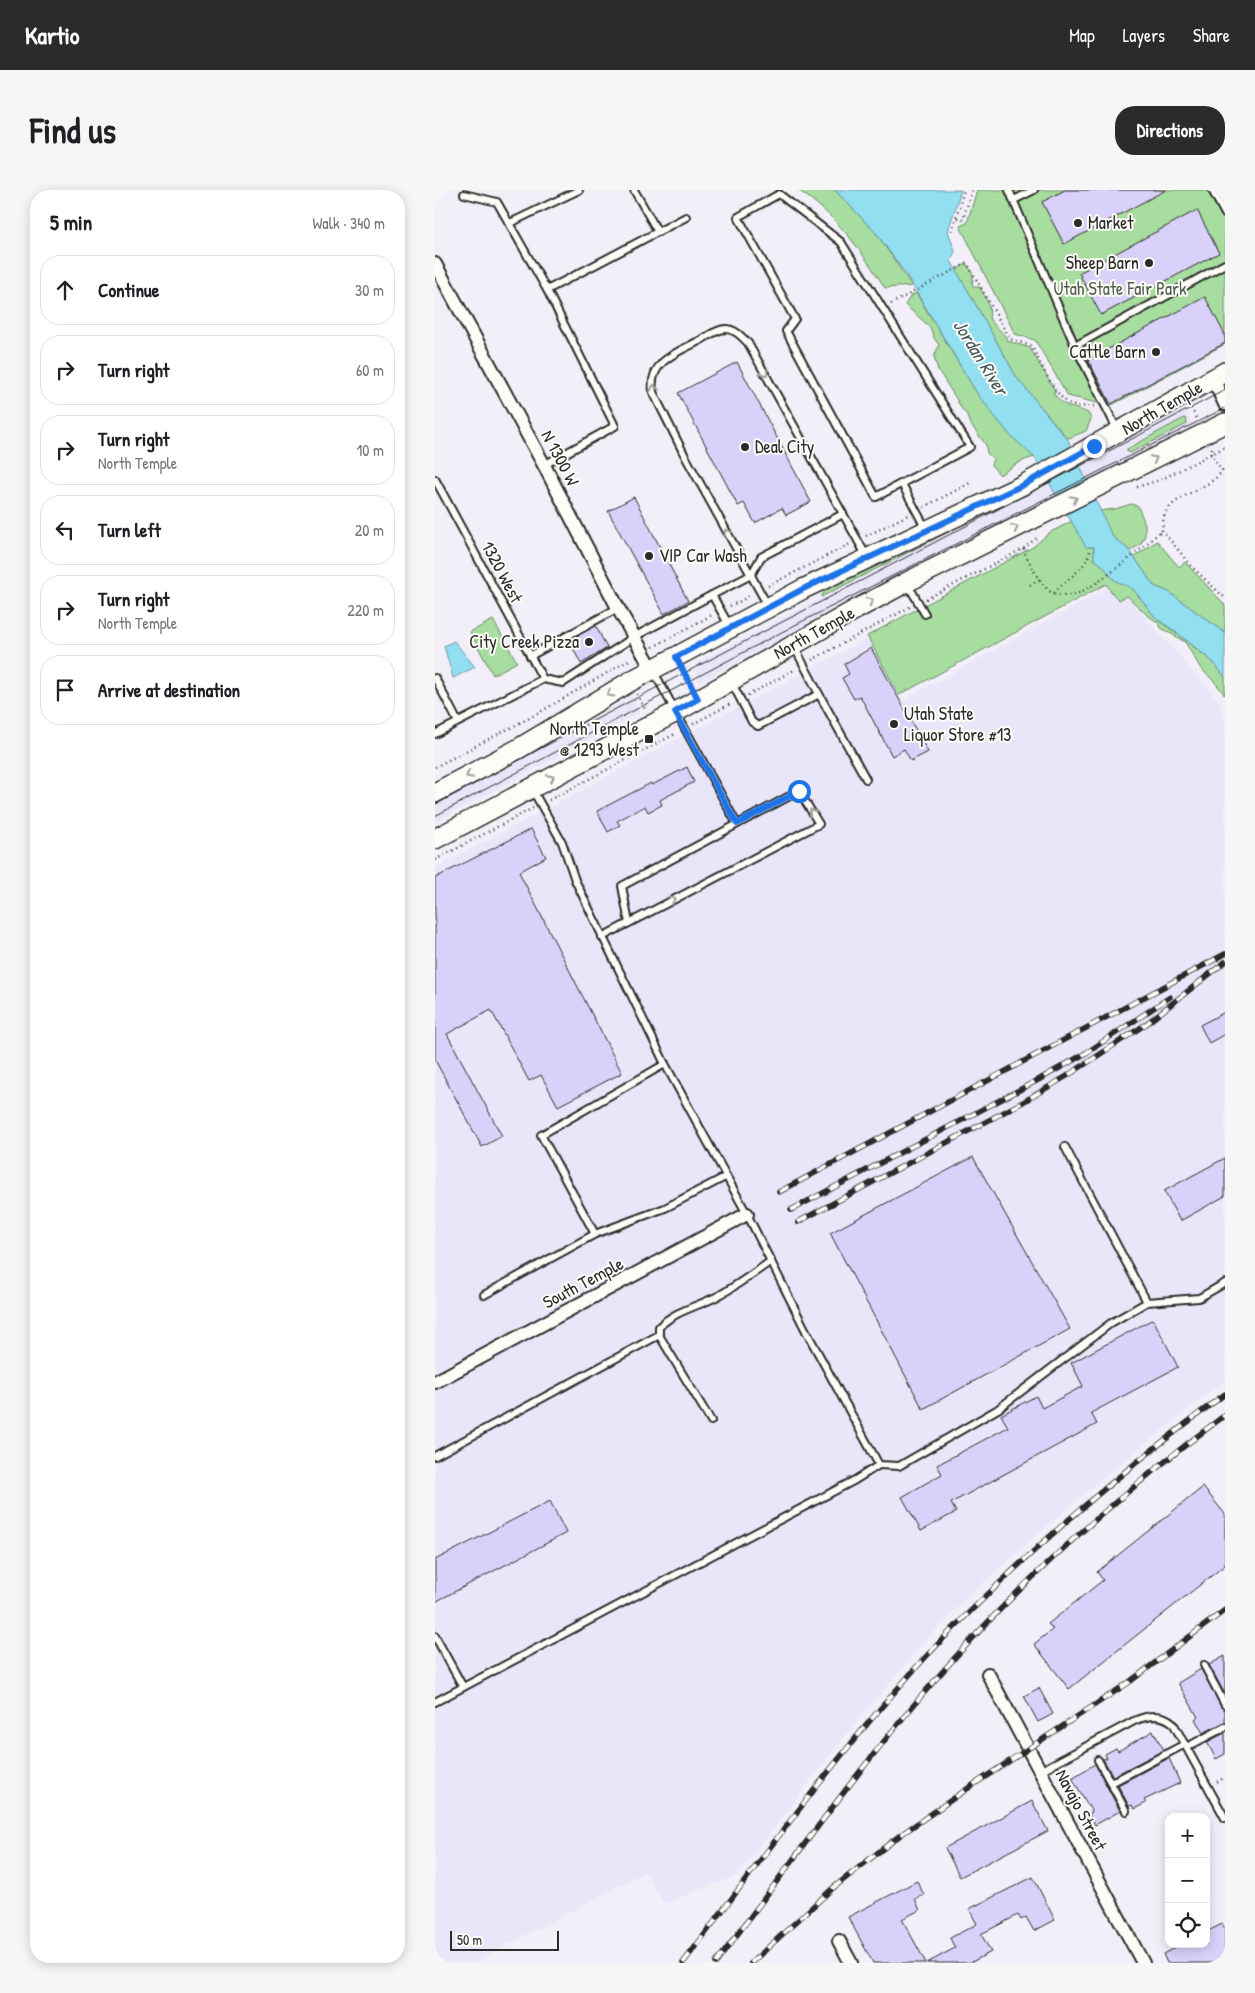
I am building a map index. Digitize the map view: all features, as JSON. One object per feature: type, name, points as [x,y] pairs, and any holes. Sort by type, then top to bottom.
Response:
[{"type":"main road","name":"North Temple","points":[[435,793],[518,749],[652,669],[768,607],[1023,485],[1219,375]]},
{"type":"main road","name":"North Temple","points":[[435,839],[675,712],[907,582],[1039,525],[1111,481],[1225,423]]},
{"type":"street","name":"N 1300 W","points":[[435,264],[652,669]]},
{"type":"street","points":[[1219,375],[1225,404]]},
{"type":"street","name":"South Temple","points":[[435,1382],[747,1214]]},
{"type":"street","name":"Navajo Street","points":[[988,1674],[1143,1963]]},
{"type":"street","points":[[839,1941],[851,1963]]},
{"type":"lane","points":[[510,223],[579,190]]},
{"type":"lane","points":[[634,190],[657,232]]},
{"type":"lane","points":[[1009,190],[1075,346],[1119,432]]},
{"type":"lane","points":[[1014,200],[1034,190]]},
{"type":"lane","points":[[1212,190],[1225,214]]},
{"type":"lane","points":[[464,194],[497,202],[547,290],[615,426],[544,465]]},
{"type":"lane","points":[[779,194],[841,242],[969,447],[902,484],[876,497],[786,331],[795,319],[737,217],[779,194]]},
{"type":"lane","points":[[547,290],[686,217]]},
{"type":"lane","points":[[1075,346],[1225,264]]},
{"type":"lane","points":[[768,607],[685,456],[653,392],[651,382],[666,358],[719,330],[726,329],[740,334],[748,343],[868,558]]},
{"type":"lane","name":"1320 West","points":[[435,479],[543,679]]},
{"type":"lane","points":[[902,484],[927,530]]},
{"type":"lane","points":[[435,734],[543,679],[563,683],[634,637],[751,575],[761,556],[843,514]]},
{"type":"lane","points":[[907,582],[925,614]]},
{"type":"lane","points":[[712,595],[730,628]]},
{"type":"lane","points":[[530,656],[618,608]]},
{"type":"lane","points":[[793,645],[866,779]]},
{"type":"lane","points":[[652,669],[737,824]]},
{"type":"lane","points":[[435,678],[458,722]]},
{"type":"lane","points":[[731,680],[752,722],[758,726],[819,694]]},
{"type":"lane","points":[[531,788],[562,842],[575,880],[665,1064],[725,1177],[747,1214],[806,1331],[879,1464]]},
{"type":"lane","points":[[602,936],[629,923],[819,824],[799,791],[622,886],[629,923]]},
{"type":"lane","points":[[595,1234],[541,1135],[665,1064]]},
{"type":"lane","points":[[1065,1147],[1147,1302]]},
{"type":"lane","points":[[483,1295],[595,1234],[665,1208],[725,1177]]},
{"type":"lane","points":[[711,1421],[659,1335],[659,1327],[663,1322],[717,1296],[771,1261]]},
{"type":"lane","points":[[435,1702],[855,1480],[879,1464],[899,1466],[998,1409],[1111,1323],[1147,1302],[1199,1298],[1225,1283]]},
{"type":"lane","points":[[435,1456],[659,1335]]},
{"type":"lane","points":[[435,1636],[463,1687]]},
{"type":"lane","points":[[1204,1665],[1225,1705]]},
{"type":"lane","points":[[1040,1772],[1144,1717],[1161,1716],[1173,1723],[1225,1818]]},
{"type":"lane","points":[[1111,1783],[1225,1727]]},
{"type":"lane","points":[[1098,1760],[1126,1811]]},
{"type":"path","points":[[952,231],[964,190]]},
{"type":"path","points":[[957,218],[963,219],[972,190]]},
{"type":"path","points":[[909,294],[966,263],[969,264],[1010,339],[1031,346],[1059,396],[1075,406],[1093,406]]},
{"type":"path","points":[[1184,394],[1213,448],[1211,454]]},
{"type":"path","points":[[1135,488],[1160,480],[1225,447]]},
{"type":"path","points":[[1023,549],[1030,564],[1046,588],[1054,594],[1074,595],[1096,583],[1153,539],[1162,530],[1165,513],[1182,498],[1219,477],[1222,470],[1211,454]]},
{"type":"path","points":[[658,644],[972,482]]},
{"type":"path","points":[[676,657],[708,716],[1023,549],[1039,525]]},
{"type":"path","points":[[1162,530],[1192,567],[1225,598]]},
{"type":"path","points":[[1054,594],[1065,581],[1078,571],[1090,555],[1090,547]]},
{"type":"path","points":[[1030,585],[1040,579]]},
{"type":"path","points":[[435,767],[535,714],[622,664],[653,723]]},
{"type":"path","points":[[435,860],[670,736]]},
{"type":"path","points":[[1217,1782],[1225,1777]]},
{"type":"shaded area","points":[[1184,406],[1196,431],[845,605],[700,682],[694,670],[700,661],[983,514]],"holes":[[[1186,419],[1187,424],[1128,453],[1127,449]]]},
{"type":"shaded area","points":[[1115,584],[1220,702],[1225,721],[1225,1380],[1089,1489],[968,1596],[930,1636],[847,1733],[738,1875],[664,1904],[645,1872],[473,1963],[435,1963],[435,868],[870,637],[902,701]]},
{"type":"shaded area","points":[[632,697],[639,712],[627,720],[435,822],[435,802]]},
{"type":"green space","points":[[798,190],[835,190],[876,233],[912,286],[885,288],[847,234],[812,200]]},
{"type":"green space","name":"Utah State Fair Park","points":[[977,190],[1225,190],[1225,344],[1110,406],[1068,396],[1035,340],[1015,334],[960,226],[967,223]]},
{"type":"green space","points":[[966,264],[972,273],[974,287],[980,287],[987,302],[990,310],[989,318],[1008,341],[1030,348],[1056,392],[1053,392],[1060,401],[1088,413],[1091,419],[1086,431],[1069,438],[1066,437],[1017,378],[956,270]]},
{"type":"green space","points":[[916,293],[978,395],[1009,434],[1035,457],[1021,462],[1000,475],[991,465],[993,459],[987,453],[986,445],[969,422],[967,415],[938,370],[934,357],[939,345],[930,327],[905,305],[910,297]]},
{"type":"green space","points":[[1184,418],[1187,424],[1130,453],[1127,451],[1127,449]]},
{"type":"green space","points":[[1131,504],[1138,506],[1145,524],[1145,535],[1141,544],[1130,551],[1112,536],[1099,511]]},
{"type":"green space","points":[[1072,521],[1086,546],[1094,547],[1094,559],[1103,566],[1114,580],[1133,589],[1156,618],[1213,662],[1225,677],[1225,695],[1201,669],[1185,642],[1161,628],[1159,623],[1147,615],[1127,596],[1119,600],[1106,584],[899,695],[867,636],[1033,547],[1049,533]]},
{"type":"green space","points":[[961,522],[962,525],[821,597],[834,582]]},
{"type":"green space","points":[[1157,541],[1179,567],[1185,562],[1225,605],[1225,633],[1169,592],[1154,586],[1134,557]]},
{"type":"green space","points":[[493,620],[517,662],[493,675],[470,632]]},
{"type":"water","name":"Jordan River","points":[[835,190],[961,190],[948,231],[955,251],[951,261],[1017,378],[1068,440],[1112,536],[1130,551],[1154,586],[1169,592],[1225,633],[1225,677],[1213,662],[1156,618],[1133,589],[1114,580],[1103,566],[1094,559],[1094,547],[1086,547],[1035,458],[1009,434],[978,395],[905,273],[876,233]]},
{"type":"water","points":[[454,641],[475,667],[453,678],[444,646]]},
{"type":"building","name":"Market","points":[[1065,190],[1166,190],[1064,244],[1042,202]]},
{"type":"building","name":"Sheep Barn","points":[[1197,210],[1219,253],[1101,315],[1079,273]]},
{"type":"building","name":"Cattle Barn","points":[[1205,297],[1225,335],[1225,343],[1111,404],[1088,360]]},
{"type":"building","name":"Deal City","points":[[737,362],[811,502],[786,515],[782,508],[755,523],[744,503],[738,506],[678,393]]},
{"type":"building","name":"VIP Car Wash","points":[[634,497],[688,601],[664,614],[608,511]]},
{"type":"building","name":"City Creek Pizza","points":[[596,626],[607,648],[581,664],[573,648],[576,646],[572,639]]},
{"type":"building","name":"Utah State Liquor Store #13","points":[[871,648],[928,752],[911,761],[904,749],[892,756],[860,696],[854,699],[842,678],[849,674],[844,664]]},
{"type":"building","points":[[687,767],[694,782],[660,800],[662,805],[648,812],[645,806],[617,821],[620,825],[608,832],[597,811]]},
{"type":"building","points":[[531,829],[546,857],[519,872],[622,1073],[558,1106],[541,1075],[529,1081],[491,1010],[447,1034],[502,1136],[482,1147],[435,1060],[435,878]]},
{"type":"building","points":[[1225,1012],[1225,1034],[1209,1043],[1200,1025]]},
{"type":"building","points":[[973,1157],[1070,1329],[923,1409],[830,1233]]},
{"type":"building","points":[[1225,1158],[1225,1196],[1180,1221],[1164,1191]]},
{"type":"building","points":[[1153,1319],[1178,1367],[1091,1413],[1097,1424],[951,1503],[956,1512],[921,1531],[902,1497],[942,1474],[937,1465],[1008,1427],[1001,1415],[1036,1396],[1042,1408],[1083,1386],[1071,1363]]},
{"type":"building","points":[[1203,1487],[1225,1514],[1225,1565],[1069,1689],[1034,1644],[1053,1629],[1048,1624],[1103,1580],[1097,1572]]},
{"type":"building","points":[[550,1501],[566,1533],[435,1602],[435,1560]]},
{"type":"building","points":[[1225,1656],[1225,1694],[1209,1665]]},
{"type":"building","points":[[1201,1669],[1221,1707],[1225,1710],[1225,1722],[1203,1733],[1195,1719],[1198,1717],[1178,1683]]},
{"type":"building","points":[[1039,1688],[1053,1714],[1038,1722],[1024,1696]]},
{"type":"building","points":[[1153,1731],[1164,1750],[1113,1776],[1103,1759],[1107,1758],[1105,1754],[1116,1748],[1118,1751]]},
{"type":"building","points":[[1225,1733],[1225,1754],[1216,1759],[1207,1742]]},
{"type":"building","points":[[1169,1758],[1180,1783],[1144,1800],[1146,1803],[1134,1809],[1132,1805],[1129,1806],[1118,1785]]},
{"type":"building","points":[[1095,1764],[1120,1811],[1095,1825],[1089,1814],[1092,1812],[1072,1778]]},
{"type":"building","points":[[1032,1801],[1048,1831],[960,1877],[945,1848]]},
{"type":"building","points":[[1033,1877],[1055,1920],[1034,1931],[1026,1917],[1021,1920],[1018,1915],[981,1934],[991,1952],[970,1963],[927,1963],[955,1948],[950,1938],[977,1924],[969,1909]]},
{"type":"building","points":[[917,1881],[924,1895],[915,1899],[920,1910],[902,1919],[926,1963],[873,1963],[848,1917]]},
{"type":"building","points":[[1222,1924],[1225,1930],[1225,1960],[1219,1963],[1167,1963],[1163,1954],[1174,1948],[1210,1948],[1210,1930]]},
{"type":"tram line","points":[[435,804],[1225,390]]},
{"type":"tram line","points":[[435,816],[797,624],[1225,408]]},
{"type":"railway","points":[[779,1192],[1225,954]]},
{"type":"railway","points":[[798,1222],[1023,1102],[1067,1076],[1146,1024],[1225,962]]},
{"type":"railway","points":[[791,1210],[1040,1079],[1086,1053],[1170,997]]},
{"type":"railway","points":[[683,1963],[792,1819],[876,1713],[942,1640],[980,1602],[1085,1505],[1168,1437],[1225,1394]]},
{"type":"railway","points":[[716,1963],[859,1772],[920,1698],[982,1628],[1014,1595],[1116,1501],[1225,1415]]},
{"type":"railway","points":[[751,1963],[833,1888],[899,1836],[1128,1683],[1225,1610]]},
{"type":"place","name":"Market","points":[[1078,223]]},
{"type":"place","name":"Sheep Barn","points":[[1149,263]]},
{"type":"place","name":"Cattle Barn","points":[[1156,352]]},
{"type":"place","name":"Deal City","points":[[745,447]]},
{"type":"place","name":"VIP Car Wash","points":[[649,556]]},
{"type":"place","name":"City Creek Pizza","points":[[589,642]]},
{"type":"place","name":"Utah State Liquor Store #13","points":[[894,724]]},
{"type":"place","name":"North Temple @ 1293 West","points":[[649,739]]},
{"type":"route","points":[[799,791],[737,824],[675,712],[698,699],[676,657],[803,589],[1023,485],[1094,446]]}]
